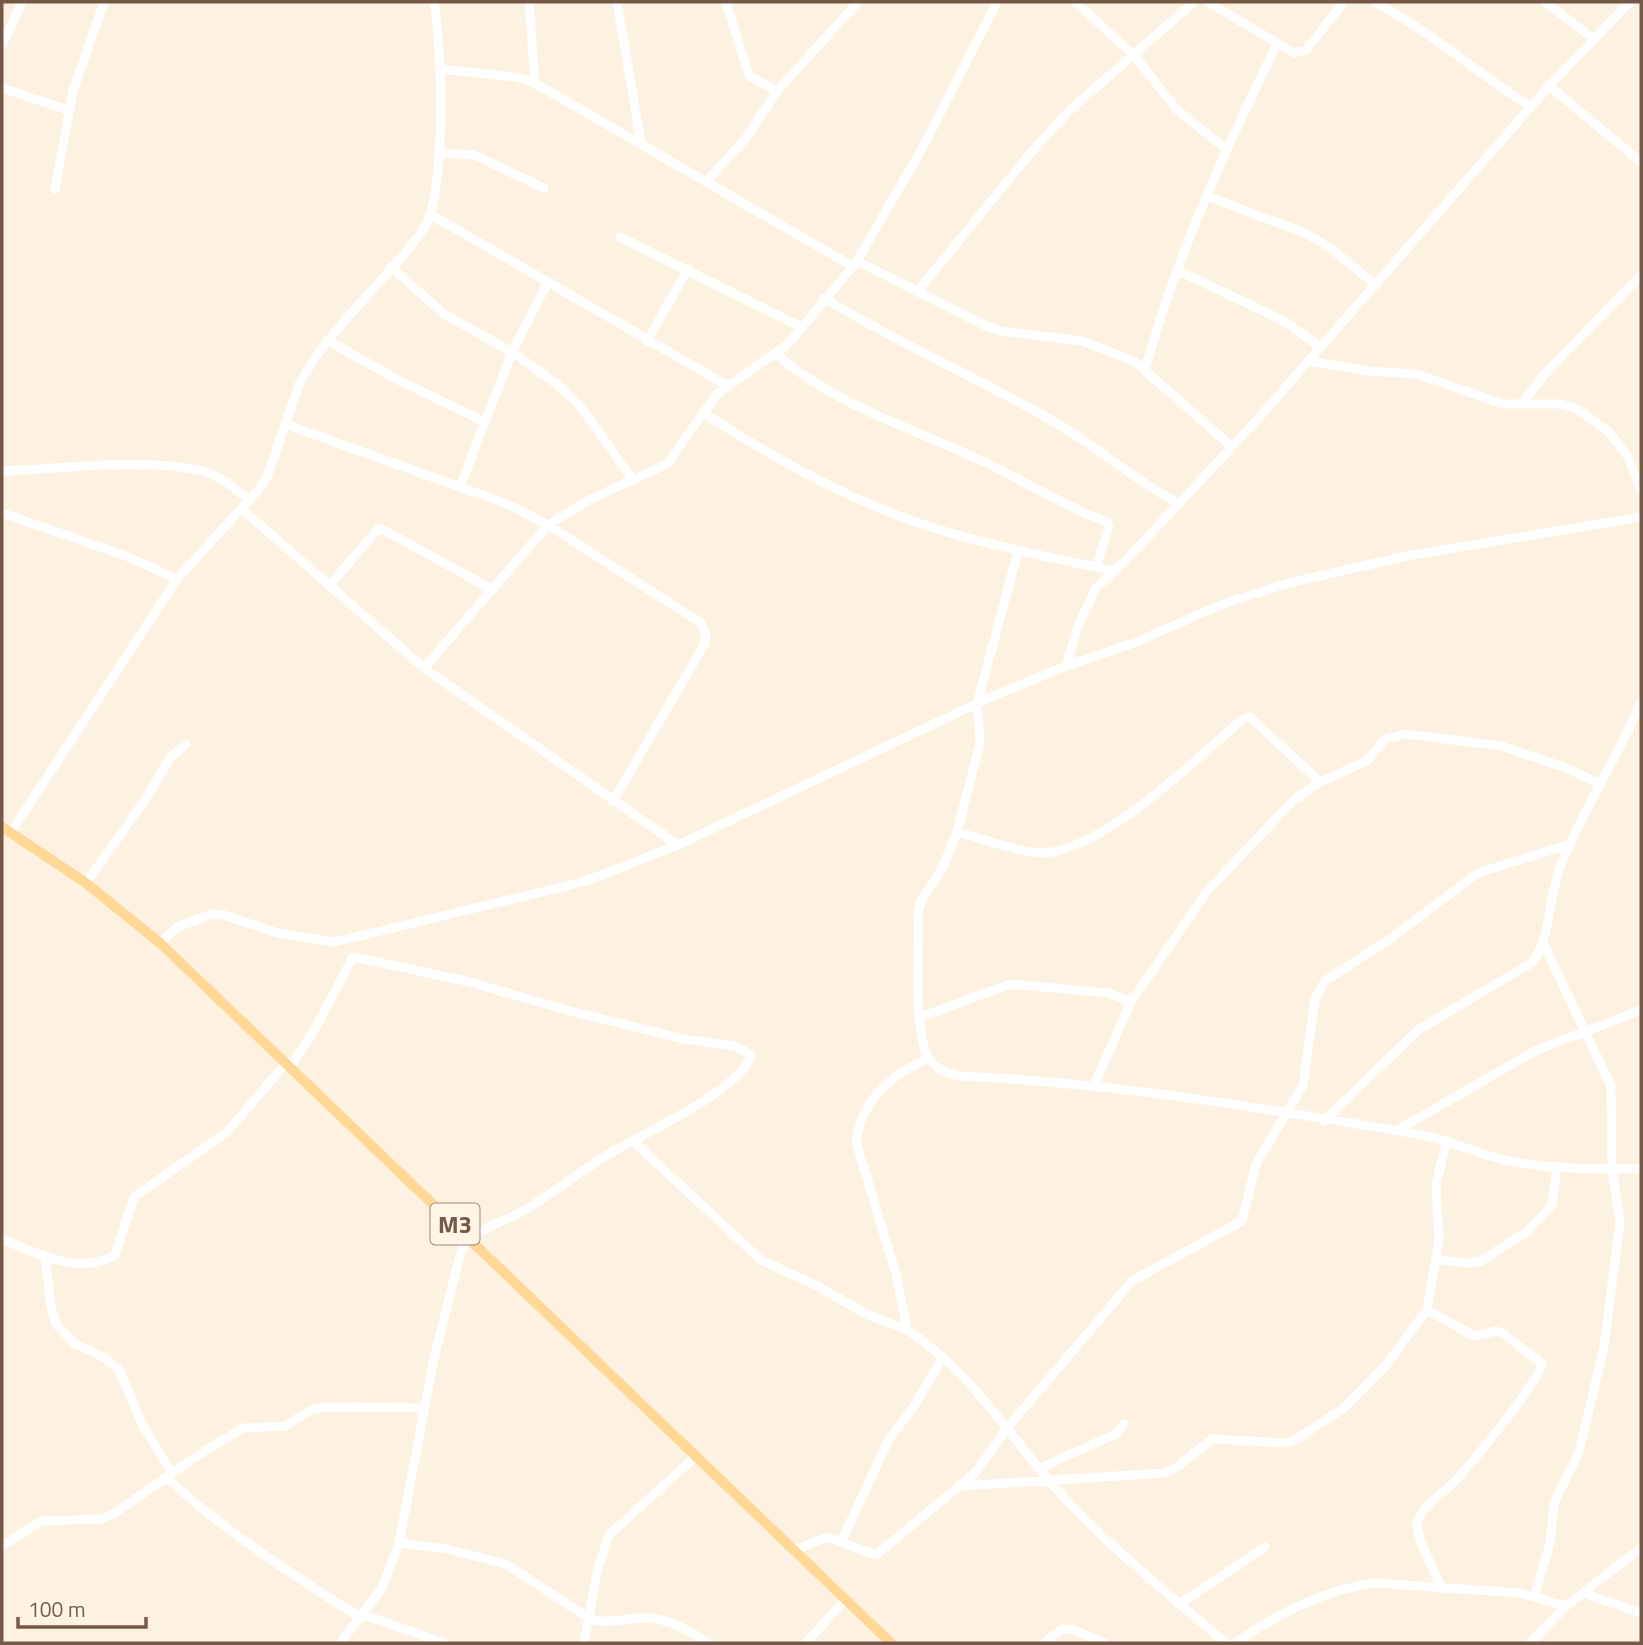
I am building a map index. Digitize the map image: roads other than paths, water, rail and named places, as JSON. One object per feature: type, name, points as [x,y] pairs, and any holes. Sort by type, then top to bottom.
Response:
[{"type":"main road","name":"M3","points":[[7,829],[86,883],[160,943],[891,1643]]},
{"type":"street","points":[[2,45],[22,2]]},
{"type":"street","points":[[55,190],[68,110],[104,2]]},
{"type":"street","points":[[7,829],[177,579],[250,500],[267,477],[300,382],[327,340],[423,229],[430,214],[436,188],[438,153],[439,69],[434,2]]},
{"type":"street","points":[[529,2],[535,83]]},
{"type":"street","points":[[617,2],[641,143]]},
{"type":"street","points":[[726,2],[749,76],[777,91]]},
{"type":"street","points":[[707,181],[746,138],[777,91],[858,2]]},
{"type":"street","points":[[424,668],[548,525],[589,500],[667,464],[704,413],[728,386],[775,354],[802,327],[854,264],[923,147],[997,2]]},
{"type":"street","points":[[1075,2],[1134,55],[1177,110],[1226,149]]},
{"type":"street","points":[[917,292],[1028,156],[1070,110],[1194,2]]},
{"type":"street","points":[[1208,2],[1294,54],[1306,50],[1344,2]]},
{"type":"street","points":[[1375,2],[1420,26],[1489,81],[1531,107]]},
{"type":"street","points":[[1545,2],[1594,39]]},
{"type":"street","points":[[1066,666],[1091,595],[1308,361],[1549,86],[1630,2]]},
{"type":"street","points":[[1145,370],[1177,270],[1226,149],[1277,44]]},
{"type":"street","points":[[439,69],[516,77],[535,83],[854,264],[984,325],[1001,331],[1082,341],[1123,356],[1145,370],[1231,446]]},
{"type":"street","points":[[1549,86],[1641,162]]},
{"type":"street","points":[[2,88],[68,110]]},
{"type":"street","points":[[438,153],[474,155],[544,188]]},
{"type":"street","points":[[1207,196],[1307,234],[1330,248],[1376,285]]},
{"type":"street","points":[[430,214],[547,284],[728,386]]},
{"type":"street","points":[[620,237],[802,327]]},
{"type":"street","points":[[391,267],[444,314],[512,352],[558,385],[581,407],[633,480]]},
{"type":"street","points":[[647,341],[688,269]]},
{"type":"street","points":[[1177,270],[1284,321],[1320,347]]},
{"type":"street","points":[[1521,404],[1544,375],[1641,275]]},
{"type":"street","points":[[460,487],[512,352],[547,284]]},
{"type":"street","points":[[824,298],[879,332],[1060,426],[1143,485],[1178,503]]},
{"type":"street","points":[[327,340],[396,379],[485,422]]},
{"type":"street","points":[[775,354],[794,370],[863,409],[996,467],[1067,507],[1107,522],[1110,526],[1096,567]]},
{"type":"street","points":[[1308,361],[1368,371],[1416,374],[1503,404],[1561,404],[1596,420],[1627,455],[1641,490]]},
{"type":"street","points":[[704,413],[736,435],[874,505],[917,522],[1018,551],[1114,571]]},
{"type":"street","points":[[285,424],[510,505],[548,525],[685,610],[705,628],[704,645],[613,801]]},
{"type":"street","points":[[2,471],[176,467],[206,472],[221,479],[250,500]]},
{"type":"street","points":[[242,509],[424,668],[678,845]]},
{"type":"street","points":[[5,514],[126,556],[177,579]]},
{"type":"street","points":[[160,943],[177,927],[212,914],[225,915],[278,933],[335,942],[583,882],[678,845],[977,704],[1066,666],[1134,643],[1223,604],[1286,584],[1412,555],[1641,517]]},
{"type":"street","points":[[329,586],[378,529],[493,590]]},
{"type":"street","points":[[1018,551],[977,704],[980,743],[957,832],[942,869],[927,890],[918,912],[920,1017],[928,1058],[941,1071],[959,1076],[1094,1085],[1194,1096],[1286,1115],[1447,1140],[1495,1158],[1557,1166],[1641,1170]]},
{"type":"street","points":[[1324,1121],[1418,1030],[1533,962],[1543,943],[1555,882],[1570,844],[1599,783],[1627,737],[1641,701]]},
{"type":"street","points":[[957,832],[1040,852],[1082,841],[1127,815],[1243,719],[1250,718],[1320,782]]},
{"type":"street","points":[[1094,1085],[1131,1002],[1208,890],[1293,801],[1320,782],[1367,761],[1385,739],[1405,734],[1501,746],[1561,766],[1599,783]]},
{"type":"street","points":[[86,883],[145,800],[170,758],[186,744]]},
{"type":"street","points":[[795,1550],[827,1537],[876,1555],[921,1515],[961,1486],[1138,1275],[1242,1221],[1256,1164],[1286,1115],[1307,1072],[1315,999],[1325,981],[1390,939],[1478,873],[1570,844]]},
{"type":"street","points":[[2,1239],[46,1256],[85,1264],[115,1255],[134,1197],[227,1132],[289,1064],[316,1027],[353,957],[358,937]]},
{"type":"street","points":[[1534,1597],[1550,1544],[1554,1503],[1579,1452],[1604,1347],[1620,1222],[1612,1169],[1611,1086],[1543,943]]},
{"type":"street","points":[[340,1643],[382,1588],[399,1543],[458,1259],[470,1237],[525,1210],[633,1141],[671,1121],[742,1074],[751,1055],[735,1046],[684,1039],[467,981],[353,957]]},
{"type":"street","points":[[920,1017],[1010,984],[1109,993],[1131,1002]]},
{"type":"street","points":[[1396,1131],[1535,1051],[1641,1010]]},
{"type":"street","points":[[908,1330],[896,1273],[856,1142],[859,1121],[868,1101],[904,1069],[928,1058]]},
{"type":"street","points":[[961,1486],[1164,1473],[1177,1467],[1212,1439],[1285,1443],[1295,1440],[1344,1408],[1387,1364],[1427,1310],[1439,1227],[1436,1184],[1447,1140]]},
{"type":"street","points":[[633,1141],[761,1260],[817,1286],[868,1315],[908,1330],[943,1357],[1008,1427],[1049,1480],[1180,1604],[1226,1643]]},
{"type":"street","points":[[1435,1260],[1481,1261],[1500,1252],[1528,1231],[1552,1205],[1557,1166]]},
{"type":"street","points":[[46,1256],[51,1307],[56,1324],[74,1343],[105,1358],[119,1370],[143,1426],[169,1475],[192,1502],[282,1570],[362,1617],[444,1643]]},
{"type":"street","points":[[1427,1310],[1474,1336],[1496,1331],[1503,1333],[1539,1361],[1542,1368],[1457,1479],[1420,1515],[1418,1531],[1442,1589]]},
{"type":"street","points":[[841,1542],[889,1439],[914,1406],[943,1357]]},
{"type":"street","points":[[2,1546],[41,1521],[102,1519],[115,1513],[243,1428],[285,1426],[311,1410],[346,1405],[425,1408]]},
{"type":"street","points":[[1040,1468],[1116,1434],[1124,1424]]},
{"type":"street","points":[[584,1643],[600,1559],[609,1535],[695,1457]]},
{"type":"street","points":[[399,1543],[447,1549],[506,1564],[590,1619],[600,1622],[644,1618],[673,1624],[708,1643]]},
{"type":"street","points":[[1180,1604],[1265,1547]]},
{"type":"street","points":[[1530,1643],[1566,1606],[1641,1548]]},
{"type":"street","points":[[1235,1643],[1289,1609],[1359,1585],[1376,1583],[1510,1592],[1566,1606]]},
{"type":"street","points":[[1583,1593],[1641,1613]]},
{"type":"street","points":[[806,1643],[846,1599]]},
{"type":"street","points":[[1044,1643],[1062,1629],[1074,1630],[1105,1643]]}]
